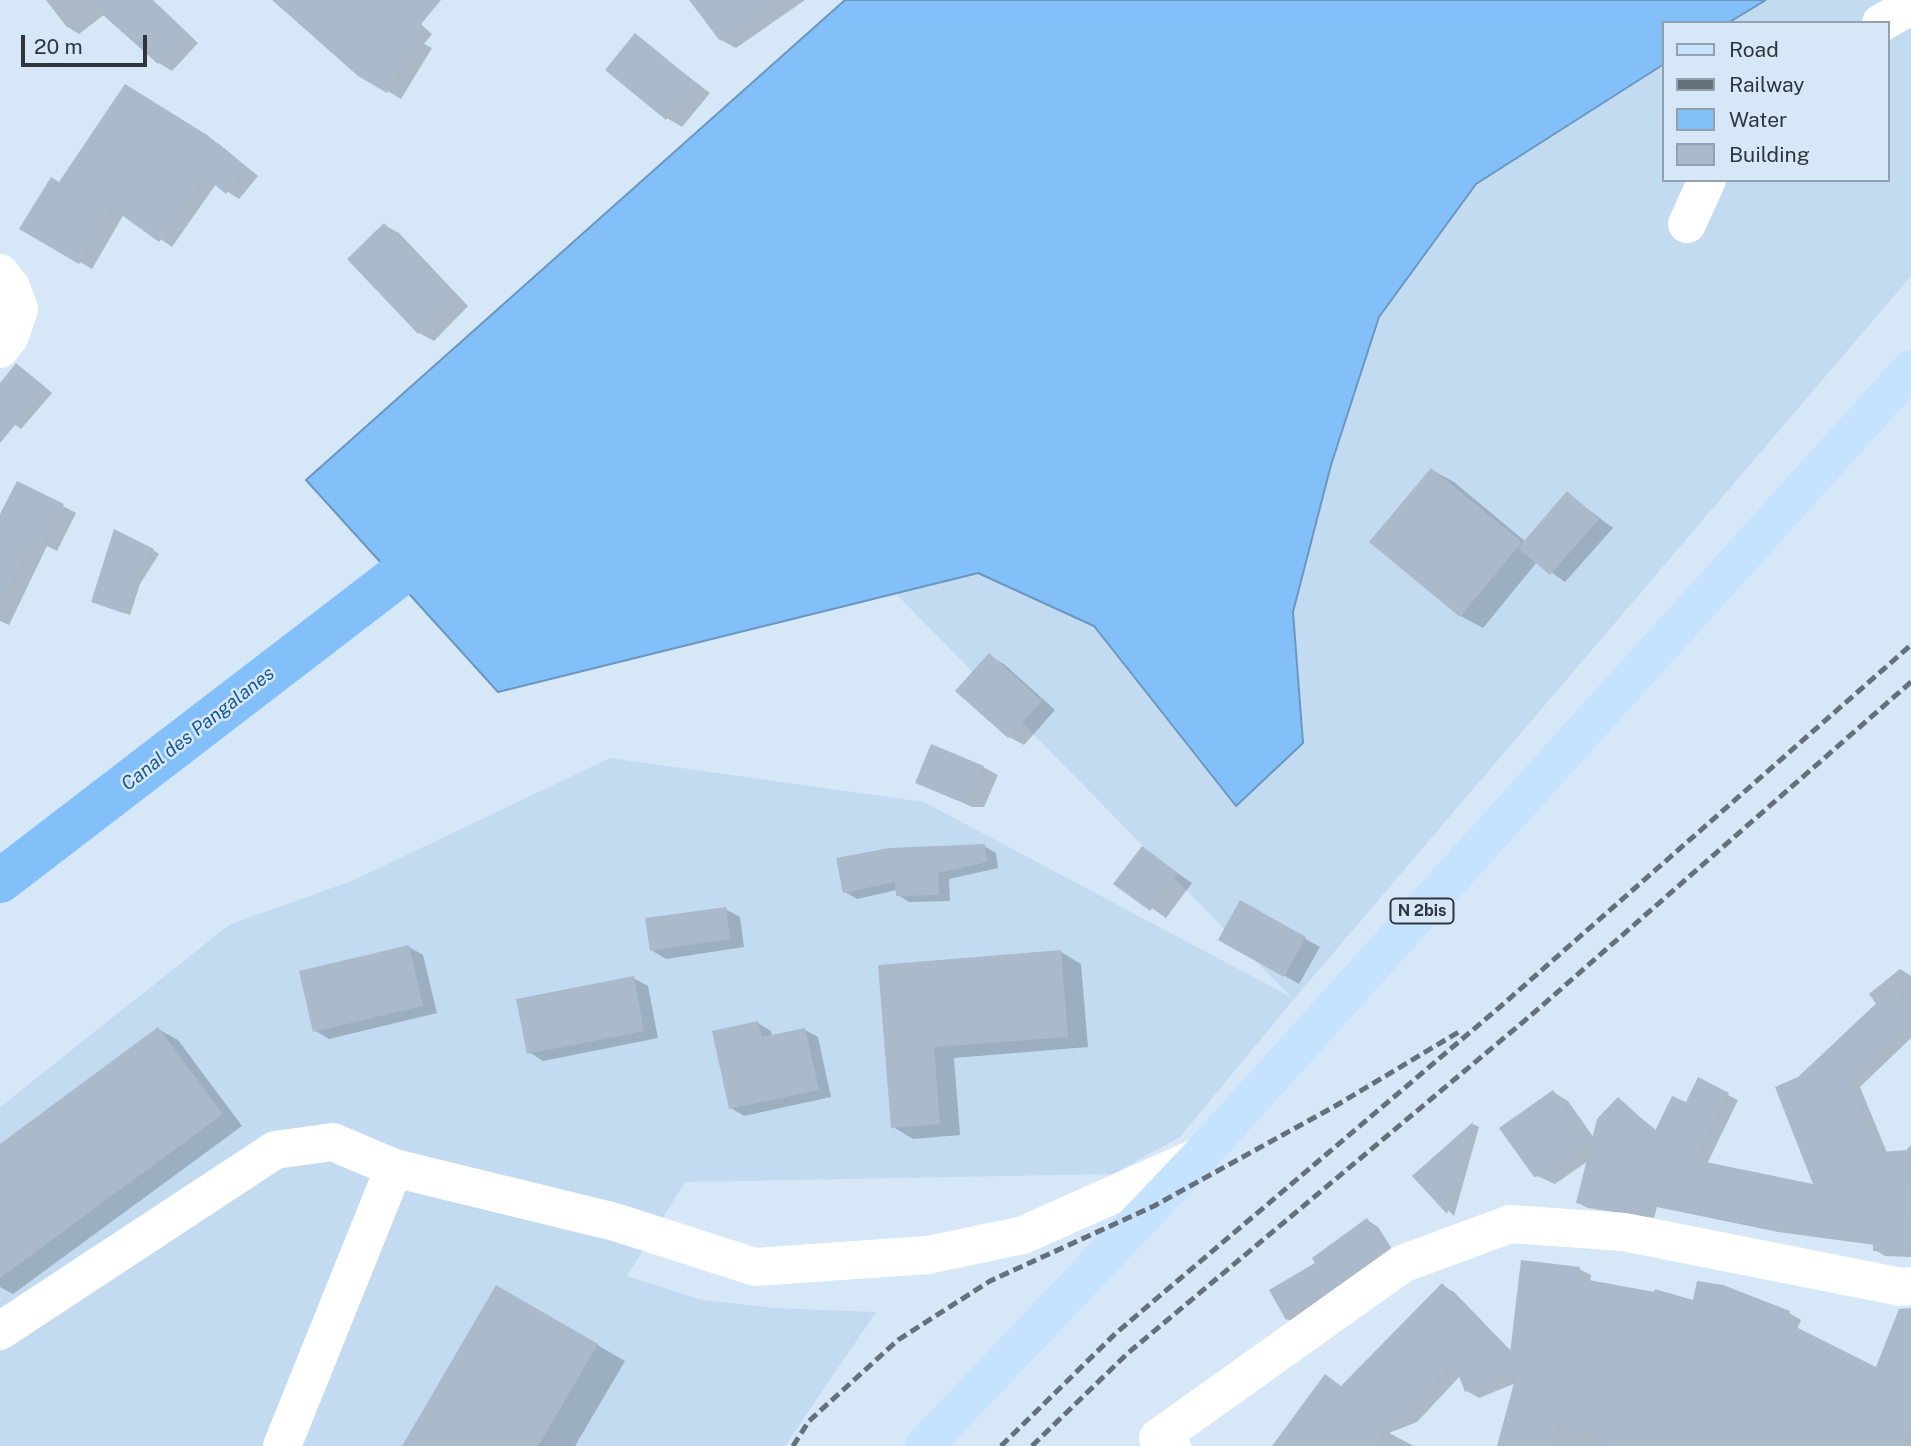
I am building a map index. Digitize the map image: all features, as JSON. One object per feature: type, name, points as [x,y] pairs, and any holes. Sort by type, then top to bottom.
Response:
[{"type":"main road","name":"N 2bis","points":[[924,1446],[1200,1156],[1911,369]]},
{"type":"street","points":[[1885,21],[1911,6]]},
{"type":"street","points":[[1687,224],[1706,182]]},
{"type":"street","points":[[0,273],[11,287],[19,309],[10,336],[0,349]]},
{"type":"street","points":[[0,1331],[275,1150],[332,1142],[394,1168],[615,1222],[755,1267],[928,1255],[1023,1235],[1200,1156]]},
{"type":"street","points":[[282,1446],[394,1168]]},
{"type":"street","points":[[1154,1443],[1402,1264],[1510,1224],[1624,1231],[1911,1286]]},
{"type":"shaded area","points":[[845,0],[1911,0],[1911,276],[1294,999],[1180,1137],[1113,1174],[685,1182],[627,1276],[702,1300],[775,1308],[876,1312],[785,1446],[0,1446],[0,1107],[229,925],[354,880],[610,758],[924,802],[1291,997],[562,253]]},
{"type":"water","points":[[845,0],[1766,0],[1731,21],[1662,21],[1662,65],[1476,184],[1379,317],[1331,465],[1293,612],[1303,743],[1236,806],[1094,626],[978,573],[498,692],[306,480]]},
{"type":"building","points":[[86,0],[150,0],[186,35],[158,64]]},
{"type":"building","points":[[272,0],[441,0],[412,35],[420,39],[387,93],[358,76]]},
{"type":"building","points":[[689,0],[779,0],[720,41]]},
{"type":"building","points":[[635,33],[696,83],[666,120],[605,70]]},
{"type":"building","points":[[125,84],[207,135],[247,169],[226,194],[205,177],[159,242],[112,208],[79,264],[19,229],[51,177],[59,182]]},
{"type":"building","points":[[384,223],[455,297],[418,334],[347,259]]},
{"type":"building","points":[[16,363],[46,388],[0,443],[0,383]]},
{"type":"building","points":[[1431,468],[1522,542],[1460,617],[1369,542]]},
{"type":"building","points":[[17,481],[64,504],[43,545],[33,540],[0,610],[0,514]]},
{"type":"building","points":[[1567,491],[1599,519],[1550,575],[1518,548]]},
{"type":"building","points":[[114,529],[154,549],[134,580],[123,613],[91,602]]},
{"type":"building","points":[[989,653],[1042,701],[1008,738],[955,691]]},
{"type":"building","points":[[931,744],[984,766],[969,800],[956,800],[915,783]]},
{"type":"building","points":[[985,844],[987,862],[938,873],[939,895],[896,896],[895,882],[843,893],[836,858],[889,848]]},
{"type":"building","points":[[1142,846],[1178,873],[1150,911],[1113,884]]},
{"type":"building","points":[[1240,900],[1306,937],[1284,977],[1218,940]]},
{"type":"building","points":[[726,907],[730,939],[650,951],[645,918]]},
{"type":"building","points":[[409,945],[423,1006],[313,1032],[299,971]]},
{"type":"building","points":[[1061,950],[1068,1037],[934,1047],[940,1124],[891,1128],[878,965]]},
{"type":"building","points":[[634,976],[644,1031],[527,1054],[516,999]]},
{"type":"building","points":[[1900,981],[1903,1031],[1850,1081],[1880,1152],[1908,1150],[1911,1252],[1873,1251],[1873,1242],[1766,1227],[1647,1203],[1644,1214],[1576,1203],[1597,1119],[1618,1097],[1655,1131],[1672,1096],[1686,1102],[1698,1077],[1729,1093],[1696,1160],[1813,1184],[1775,1087],[1798,1077]]},
{"type":"building","points":[[758,1021],[762,1037],[805,1028],[819,1090],[729,1109],[712,1031]]},
{"type":"building","points":[[158,1027],[223,1114],[0,1278],[0,1144]]},
{"type":"building","points":[[1553,1090],[1590,1142],[1540,1176],[1534,1177],[1499,1128]]},
{"type":"building","points":[[1473,1122],[1447,1214],[1412,1176]]},
{"type":"building","points":[[1367,1218],[1386,1248],[1286,1320],[1269,1290],[1315,1263],[1312,1258]]},
{"type":"building","points":[[1521,1260],[1580,1267],[1578,1278],[1654,1292],[1655,1289],[1693,1300],[1697,1281],[1723,1285],[1790,1311],[1786,1322],[1876,1367],[1899,1309],[1911,1308],[1911,1423],[1902,1446],[1611,1446],[1577,1429],[1575,1432],[1559,1421],[1552,1446],[1497,1446],[1517,1372],[1465,1392],[1454,1363],[1401,1420],[1397,1416],[1374,1446],[1272,1446],[1325,1374],[1341,1386],[1442,1283],[1510,1353]]},
{"type":"building","points":[[496,1285],[598,1344],[538,1446],[402,1446]]},
{"type":"waterway","name":"Canal des Pangalanes","points":[[0,881],[395,578]]},
{"type":"railway","points":[[1001,1446],[1116,1333],[1501,1006],[1911,645]]},
{"type":"railway","points":[[1032,1446],[1128,1353],[1529,1017],[1911,682]]},
{"type":"railway","points":[[793,1446],[809,1421],[898,1340],[990,1281],[1154,1206],[1337,1105],[1462,1030]]}]
